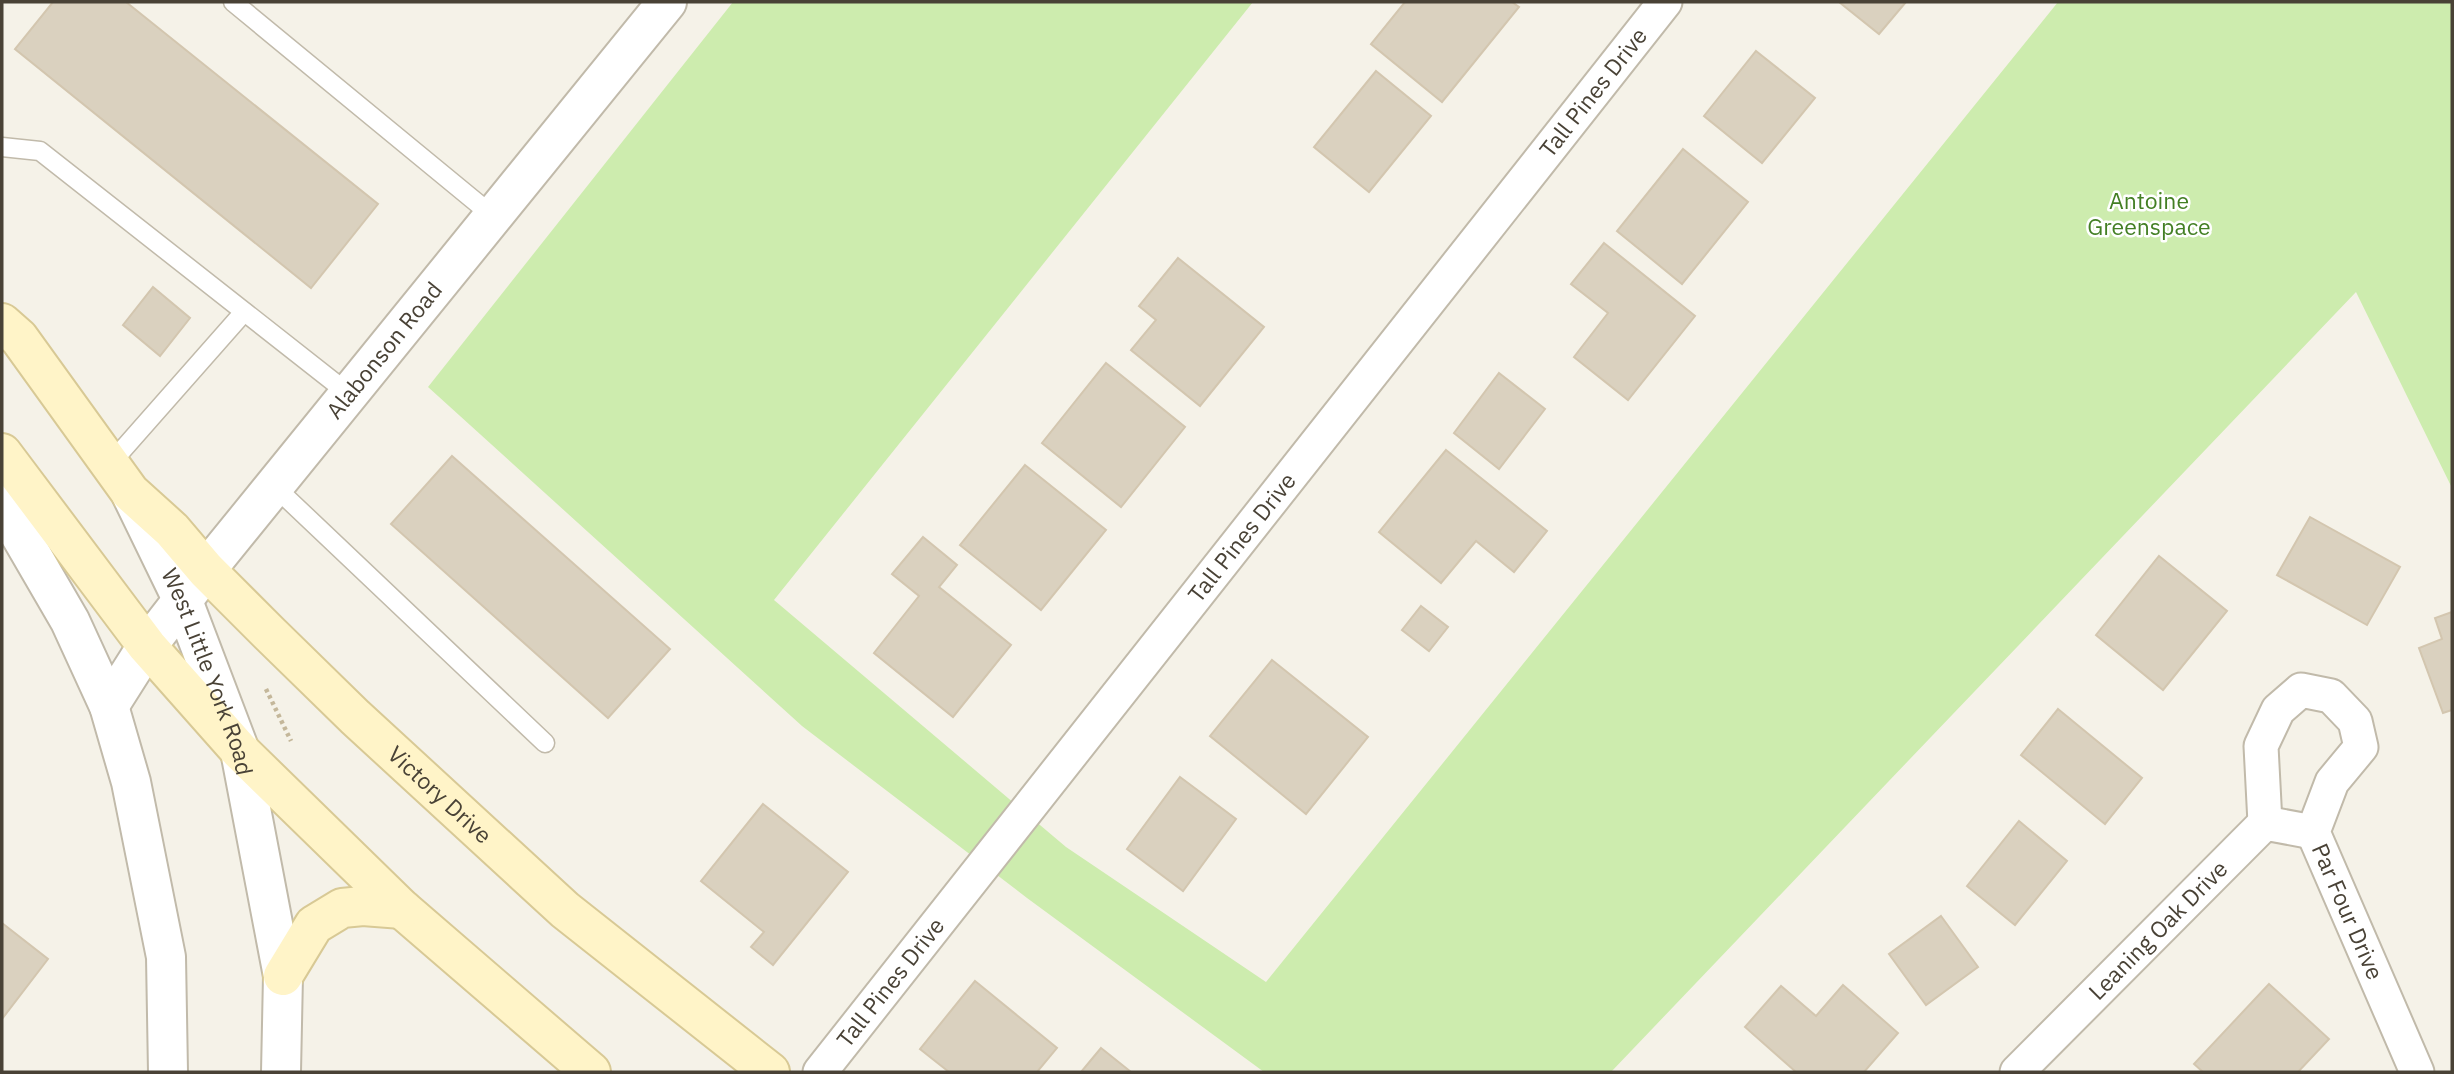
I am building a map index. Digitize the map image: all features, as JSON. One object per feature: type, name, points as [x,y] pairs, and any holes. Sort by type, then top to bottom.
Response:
[{"type":"main road","name":"West Little York Road","points":[[2,323],[19,338],[120,478]]},
{"type":"main road","points":[[2,453],[147,646],[240,751],[402,909],[591,1072]]},
{"type":"main road","name":"Victory Drive","points":[[120,478],[172,530],[206,570],[355,717],[565,910],[769,1072]]},
{"type":"main road","points":[[283,976],[314,925],[342,908],[363,906],[402,909]]},
{"type":"street","name":"Alabonson Road","points":[[109,706],[147,646],[206,570],[667,2]]},
{"type":"street","name":"Tall Pines Drive","points":[[820,1072],[1665,2]]},
{"type":"street","name":"West Little York Road","points":[[120,478],[183,601],[240,751],[283,976],[281,1072]]},
{"type":"street","points":[[2,504],[70,621],[109,706],[131,782],[166,957],[168,1072]]},
{"type":"street","name":"Par Four Drive","points":[[2265,823],[2262,746],[2278,710],[2301,690],[2331,696],[2355,721],[2361,747],[2332,782],[2313,832],[2417,1072]]},
{"type":"street","points":[[2265,823],[2313,832]]},
{"type":"street","name":"Leaning Oak Drive","points":[[2017,1072],[2265,823]]},
{"type":"lane","points":[[233,2],[494,216]]},
{"type":"lane","points":[[2,147],[40,151],[349,394]]},
{"type":"lane","points":[[120,478],[244,312]]},
{"type":"lane","points":[[274,486],[545,743]]},
{"type":"path","points":[[264,682],[266,694],[294,746]]},
{"type":"green space","name":"Antoine Greenspace","points":[[733,2],[1253,2],[774,600],[1066,847],[1266,982],[2058,2],[2452,2],[2452,488],[2356,292],[1611,1072],[1264,1072],[1027,898],[802,726],[428,387]]},
{"type":"building","points":[[53,2],[126,2],[378,204],[311,288],[15,49]]},
{"type":"building","points":[[1405,2],[1512,2],[1519,7],[1442,102],[1371,44]]},
{"type":"building","points":[[1839,2],[1906,2],[1879,34]]},
{"type":"building","points":[[1756,51],[1815,98],[1762,163],[1704,116]]},
{"type":"building","points":[[1376,71],[1431,116],[1369,192],[1314,147]]},
{"type":"building","points":[[1683,149],[1748,202],[1682,284],[1617,231]]},
{"type":"building","points":[[1604,243],[1695,316],[1628,400],[1574,357],[1608,313],[1571,284]]},
{"type":"building","points":[[1178,258],[1264,327],[1200,406],[1131,350],[1156,320],[1139,306]]},
{"type":"building","points":[[153,287],[190,318],[160,356],[123,325]]},
{"type":"building","points":[[1106,363],[1185,427],[1121,507],[1042,443]]},
{"type":"building","points":[[1499,373],[1545,409],[1499,469],[1454,433]]},
{"type":"building","points":[[1446,450],[1547,531],[1514,572],[1476,541],[1441,583],[1379,532]]},
{"type":"building","points":[[452,456],[670,649],[608,718],[391,524]]},
{"type":"building","points":[[1025,465],[1106,530],[1041,610],[960,545]]},
{"type":"building","points":[[2310,517],[2400,567],[2367,625],[2277,575]]},
{"type":"building","points":[[923,537],[957,565],[939,587],[1011,645],[953,717],[874,653],[919,596],[892,574]]},
{"type":"building","points":[[2159,556],[2227,611],[2163,690],[2096,635]]},
{"type":"building","points":[[1421,606],[1448,627],[1429,651],[1402,630]]},
{"type":"building","points":[[2452,612],[2452,710],[2443,713],[2419,648],[2442,639],[2435,618]]},
{"type":"building","points":[[1272,660],[1368,737],[1306,814],[1210,736]]},
{"type":"building","points":[[2058,709],[2142,778],[2105,824],[2021,755]]},
{"type":"building","points":[[1180,777],[1236,819],[1183,891],[1127,849]]},
{"type":"building","points":[[763,804],[848,872],[773,965],[751,947],[764,932],[701,881]]},
{"type":"building","points":[[2019,821],[2067,861],[2015,925],[1967,886]]},
{"type":"building","points":[[1941,916],[1978,967],[1926,1005],[1889,954]]},
{"type":"building","points":[[2,923],[48,959],[2,1019]]},
{"type":"building","points":[[975,981],[1057,1048],[1037,1072],[949,1072],[920,1049]]},
{"type":"building","points":[[2269,984],[2329,1039],[2298,1072],[2203,1072],[2194,1064]]},
{"type":"building","points":[[1843,985],[1898,1033],[1864,1072],[1796,1072],[1745,1027],[1781,986],[1816,1016]]},
{"type":"building","points":[[1101,1048],[1131,1072],[1081,1072]]}]
